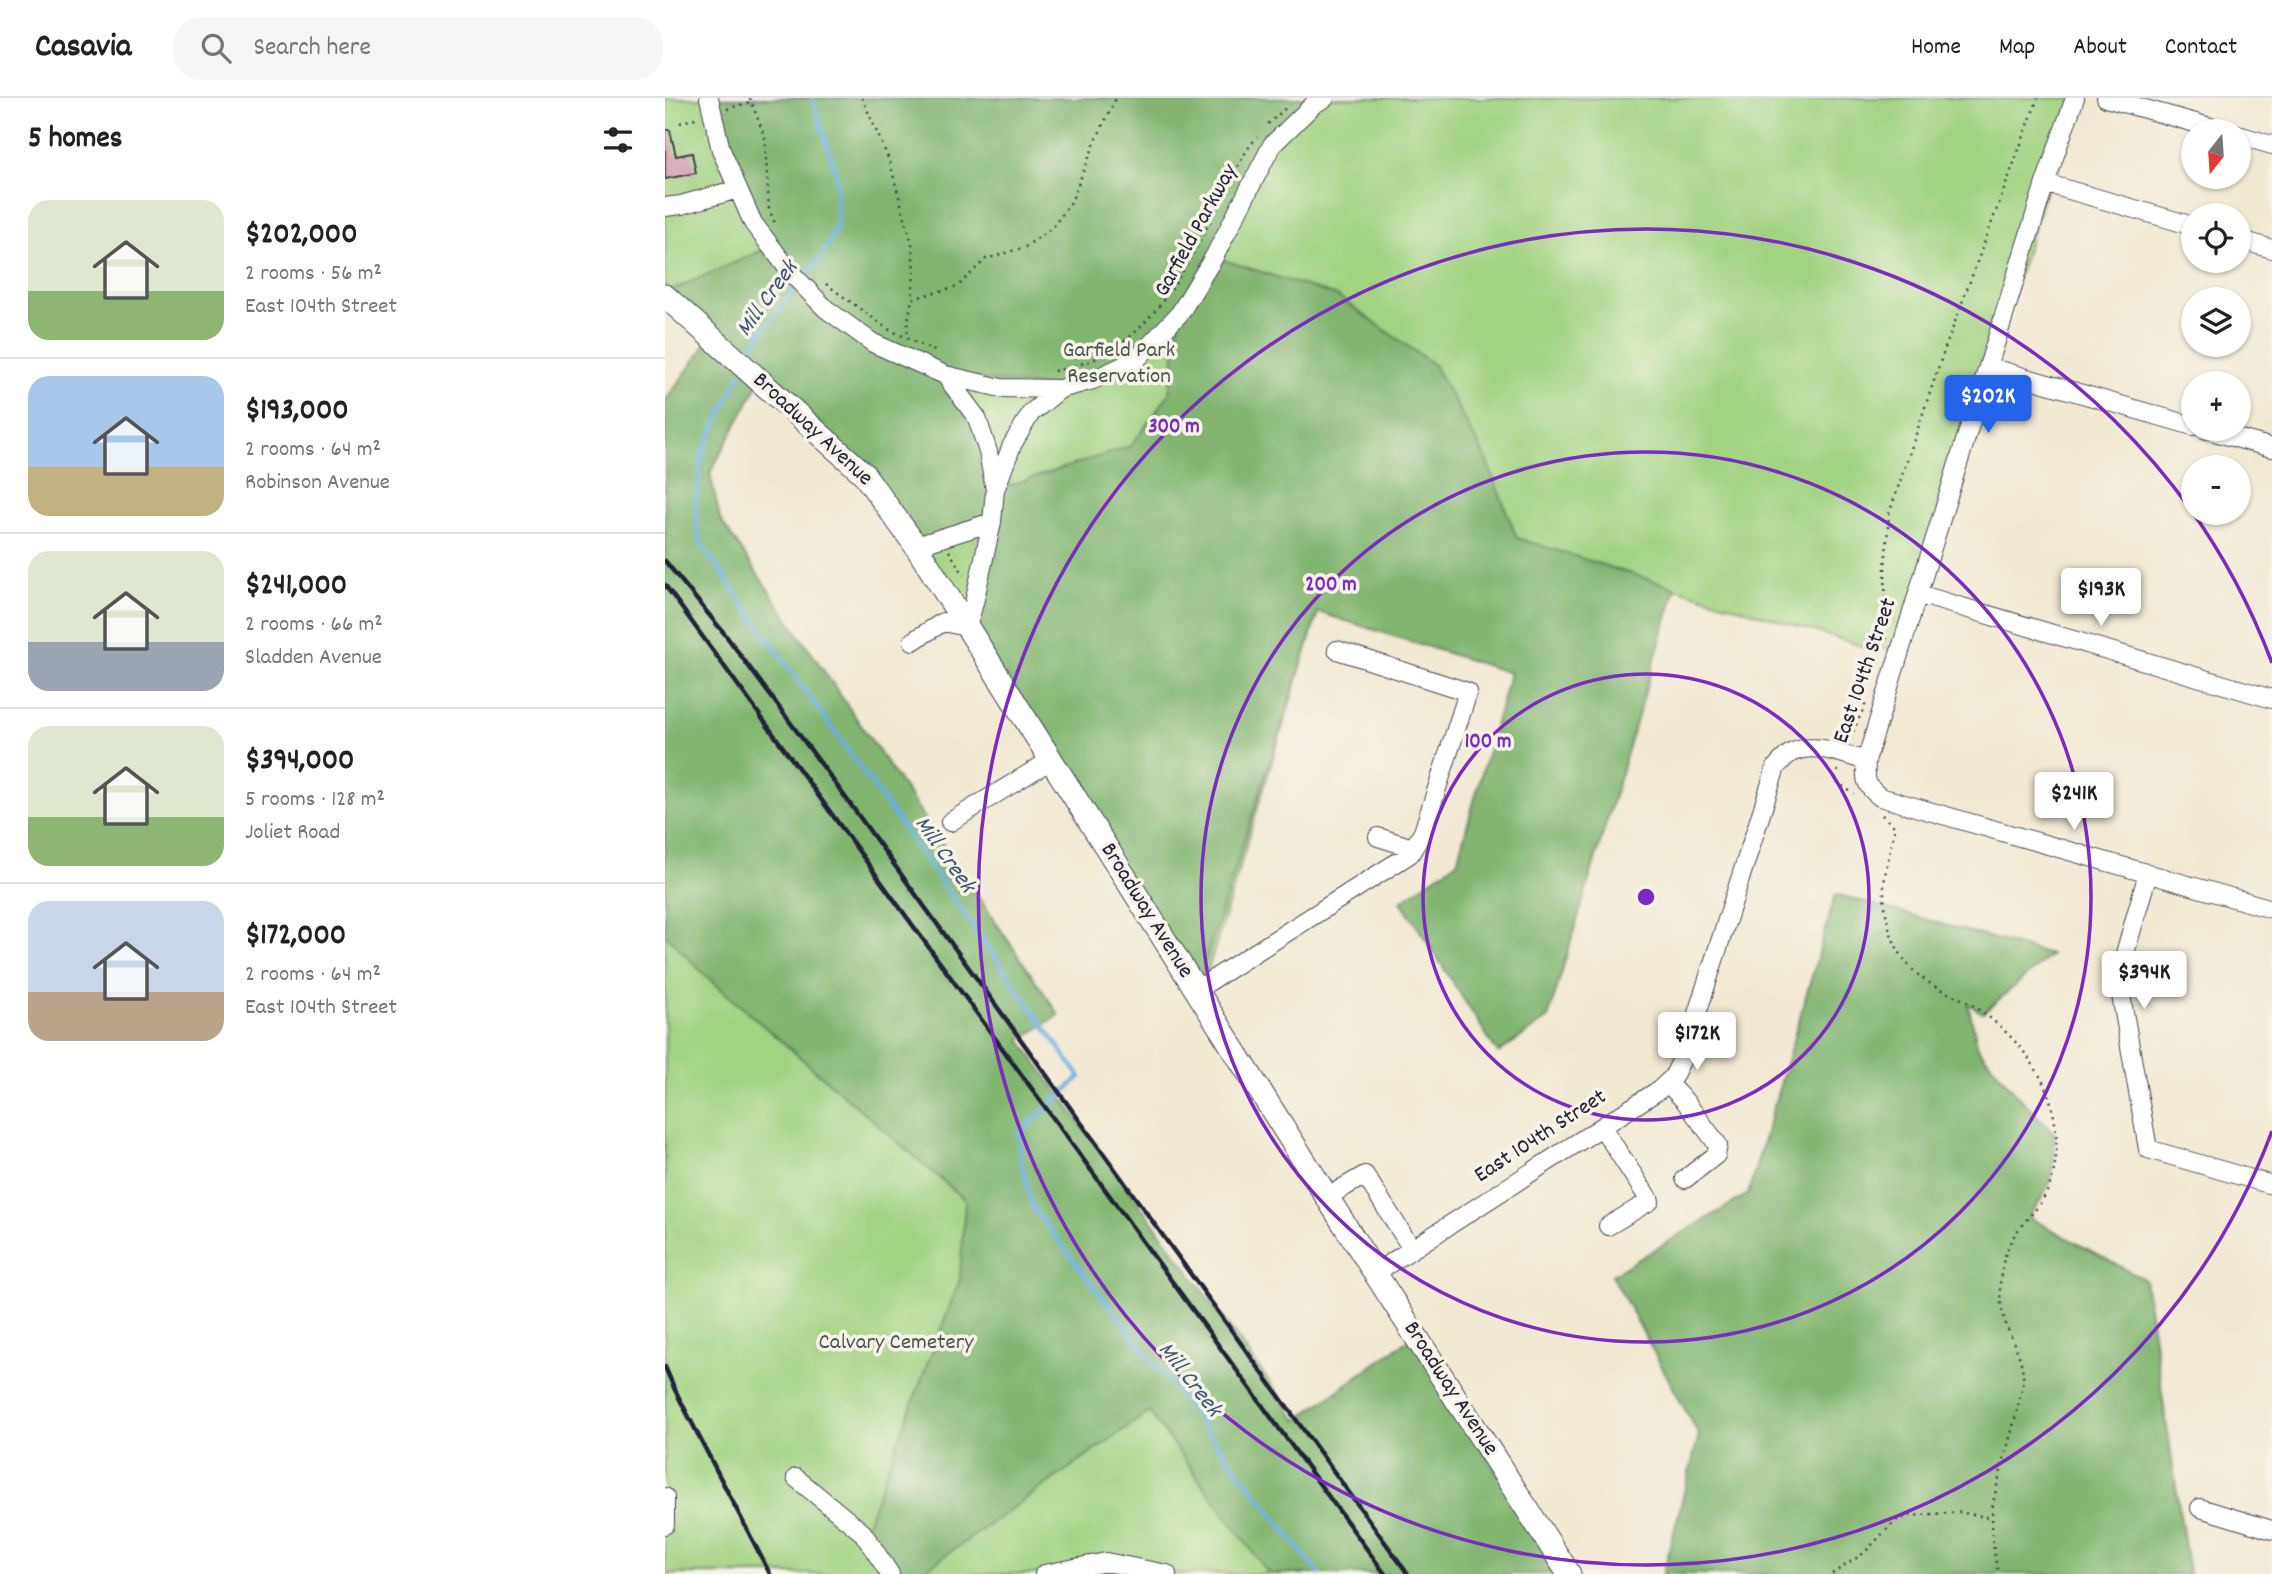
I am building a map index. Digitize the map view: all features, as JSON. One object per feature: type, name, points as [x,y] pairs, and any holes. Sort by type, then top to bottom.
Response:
[{"type":"main road","name":"Broadway Avenue","points":[[665,296],[863,473],[916,546],[1375,1273],[1569,1574]]},
{"type":"street","name":"Garfield Parkway","points":[[709,98],[721,150],[753,223],[792,274],[814,286],[827,309],[873,343],[945,375],[1001,388],[1060,389],[1093,380],[1136,360],[1180,313],[1214,257],[1272,145],[1314,104],[1325,98]]},
{"type":"street","name":"East 104th Street","points":[[1375,1273],[1659,1090],[1673,1077],[1683,1057],[1776,767],[1786,755],[1810,748],[1866,761],[2045,183],[2075,98]]},
{"type":"street","points":[[2106,98],[2181,119]]},
{"type":"street","points":[[2251,139],[2272,145]]},
{"type":"street","points":[[2045,183],[2181,223]]},
{"type":"street","points":[[665,207],[738,189]]},
{"type":"street","points":[[2251,243],[2272,249]]},
{"type":"street","points":[[1989,367],[2181,423]]},
{"type":"street","name":"Garfield Parkway","points":[[945,375],[977,418],[988,452],[995,490]]},
{"type":"street","name":"Garfield Parkway","points":[[967,627],[975,603],[992,522],[995,490],[1012,445],[1031,413],[1060,389]]},
{"type":"street","points":[[2247,441],[2272,448]]},
{"type":"street","points":[[916,546],[992,522]]},
{"type":"street","points":[[1918,594],[2272,699]]},
{"type":"street","points":[[913,641],[943,622],[967,627]]},
{"type":"street","points":[[1196,990],[1410,854],[1423,832],[1468,692],[1337,650]]},
{"type":"street","points":[[950,822],[1051,760]]},
{"type":"street","points":[[1866,761],[1865,779],[1868,788],[1880,797],[2272,909]]},
{"type":"street","points":[[1378,837],[1413,848]]},
{"type":"street","points":[[2148,873],[2118,978],[2148,1149],[2272,1185]]},
{"type":"street","points":[[1667,1083],[1685,1101],[1718,1145],[1716,1155],[1685,1179]]},
{"type":"street","points":[[1602,1127],[1650,1201],[1608,1226]]},
{"type":"street","points":[[1327,1197],[1365,1174],[1412,1249]]},
{"type":"street","points":[[796,1478],[863,1533],[890,1574]]},
{"type":"street","points":[[665,1497],[665,1525]]},
{"type":"street","points":[[2200,1508],[2272,1530]]},
{"type":"street","points":[[1044,1574],[1106,1562],[1167,1574]]},
{"type":"path","points":[[750,98],[765,138],[769,209],[779,233]]},
{"type":"path","points":[[862,98],[889,160],[912,244],[914,272],[907,327],[909,339]]},
{"type":"path","points":[[912,299],[958,286],[986,259],[1025,247],[1052,228],[1071,202],[1116,98]]},
{"type":"path","points":[[1886,646],[1885,569],[1889,514],[1943,354],[2038,98]]},
{"type":"path","points":[[1044,374],[1104,355],[1130,337],[1149,317],[1188,263],[1253,142],[1279,111],[1289,104]]},
{"type":"path","points":[[814,286],[888,329],[940,354]]},
{"type":"path","points":[[949,551],[966,578]]},
{"type":"path","points":[[1848,743],[1867,701]]},
{"type":"path","points":[[1840,766],[1834,780],[1857,796]]},
{"type":"path","points":[[1874,808],[1895,827],[1884,892],[1887,922],[1895,946],[1918,976],[1967,1002],[2007,1033],[2029,1058],[2047,1092],[2053,1111],[2055,1163],[2049,1187],[2040,1205],[2013,1234],[2001,1271],[2000,1301],[2008,1329],[2019,1352],[2023,1377],[2007,1454],[1999,1476],[1992,1518],[1999,1574]]},
{"type":"path","points":[[1832,1574],[1864,1553],[1895,1521],[1909,1516],[1958,1512],[1992,1518]]},
{"type":"green space","name":"Garfield Park Reservation","points":[[665,98],[2075,98],[1899,652],[1880,647],[1878,651],[1356,489],[1201,992],[884,491],[665,299]]},
{"type":"green space","points":[[709,98],[1325,98],[1272,145],[1214,257],[1337,296],[1434,365],[1485,457],[1517,538],[1676,588],[1548,1018],[1498,1053],[1401,901],[1457,862],[1510,673],[1318,612],[1196,990],[967,627],[992,522],[916,546],[863,473],[760,381],[710,473],[720,519],[1059,1015],[1020,1040],[1297,1420],[1415,1335],[1557,1574],[1269,1574],[1149,1412],[919,1574],[890,1574],[863,1533],[960,1279],[965,1200],[707,977],[665,934],[665,401],[711,337],[665,293],[770,247],[753,223]],"holes":[[[1180,315],[1169,394],[1131,446],[996,490],[988,452],[946,375],[1060,389],[1136,360]]]},
{"type":"green space","name":"Calvary Cemetery","points":[[665,647],[1350,1574],[665,1574]]},
{"type":"green space","points":[[1836,894],[2051,955],[1983,1013],[1968,1004],[1978,1048],[2016,1094],[2055,1134],[2051,1179],[2028,1217],[2145,1280],[2189,1574],[1663,1574],[1699,1435],[1612,1275],[1748,1194]]},
{"type":"building","points":[[665,130],[670,130],[676,156],[692,153],[696,173],[665,179]]},
{"type":"waterway","name":"Mill Creek","points":[[804,279],[825,251],[838,224],[836,173],[812,98]]},
{"type":"waterway","name":"Mill Creek","points":[[748,359],[759,335],[798,285]]},
{"type":"waterway","name":"Mill Creek","points":[[741,373],[704,449],[695,503],[699,541],[1080,1077],[1019,1134],[1021,1162],[1033,1208],[1319,1574]]},
{"type":"railway","points":[[665,561],[724,633],[827,772],[1408,1574]]},
{"type":"railway","points":[[665,585],[1385,1574]]},
{"type":"railway","points":[[665,1367],[770,1574]]}]
